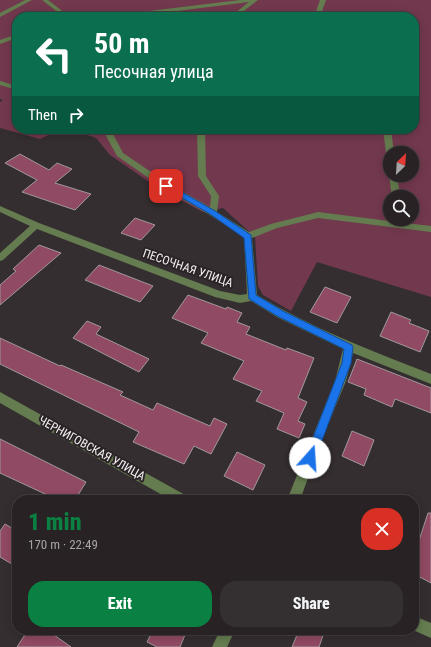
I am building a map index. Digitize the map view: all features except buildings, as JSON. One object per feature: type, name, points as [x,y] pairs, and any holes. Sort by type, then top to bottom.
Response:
[{"type":"street","points":[[0,15],[29,0]]},
{"type":"street","points":[[45,0],[60,12]]},
{"type":"street","points":[[156,12],[252,0]]},
{"type":"street","points":[[239,12],[255,0]]},
{"type":"street","points":[[319,12],[323,0]]},
{"type":"street","points":[[0,42],[12,38]]},
{"type":"street","points":[[0,83],[12,87]]},
{"type":"street","points":[[109,134],[120,154],[166,186],[213,213],[248,236]]},
{"type":"street","points":[[200,134],[202,176],[215,196],[213,213]]},
{"type":"street","points":[[388,134],[389,146]]},
{"type":"street","name":"ПЕСОЧНАЯ УЛИЦА","points":[[0,209],[36,225],[218,294],[240,298],[252,296]]},
{"type":"street","points":[[248,236],[274,226],[318,215],[383,220]]},
{"type":"street","points":[[0,258],[36,225]]},
{"type":"street","points":[[417,226],[431,229]]},
{"type":"street","points":[[248,236],[252,296],[280,314],[349,347],[431,379]]},
{"type":"street","points":[[296,495],[302,482],[318,435],[346,363],[349,347]]},
{"type":"street","name":"ЧЕРНИГОВСКАЯ УЛИЦА","points":[[0,397],[174,495]]},
{"type":"street","points":[[419,625],[431,631]]},
{"type":"street","points":[[219,647],[225,635]]},
{"type":"shaded area","points":[[0,0],[431,0],[431,297],[317,262],[291,311],[263,295],[258,286],[255,237],[223,208],[203,212],[158,188],[110,155],[96,138],[84,134],[419,134],[419,12],[12,12],[12,131],[0,128],[0,102],[3,100],[0,99]]},
{"type":"shaded area","points":[[22,134],[50,134],[40,139]]},
{"type":"route","points":[[166,186],[213,213],[248,236],[252,296],[280,314],[349,347],[346,363],[310,458]]}]
